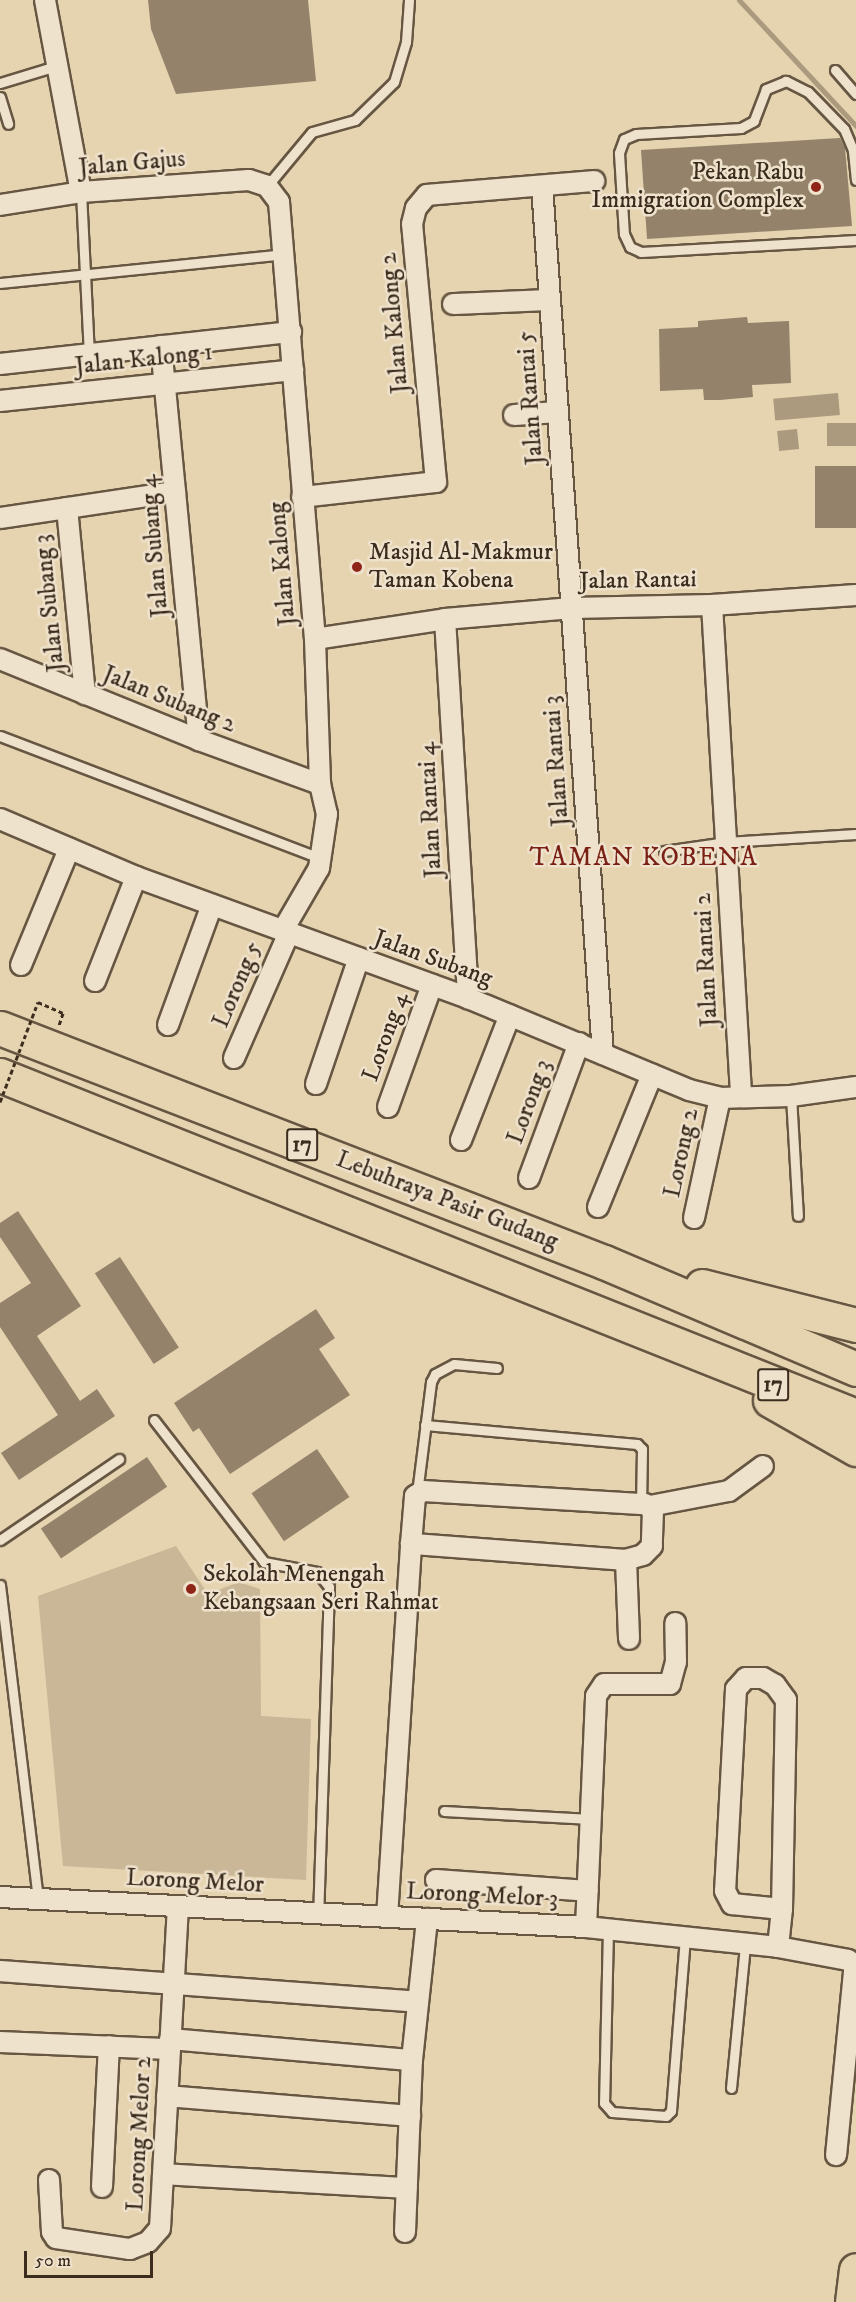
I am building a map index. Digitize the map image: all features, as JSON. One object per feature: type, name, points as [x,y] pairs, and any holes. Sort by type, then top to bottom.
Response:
[{"type":"highway","name":"Lebuhraya Pasir Gudang","points":[[0,1028],[604,1262],[856,1369]]},
{"type":"highway","name":"Lebuhraya Pasir Gudang","points":[[0,1075],[690,1353],[856,1416]]},
{"type":"highway","points":[[604,1262],[856,1325]]},
{"type":"highway","points":[[604,1262],[856,1350]]},
{"type":"highway","points":[[690,1353],[856,1449]]},
{"type":"highway","points":[[852,2302],[856,2270]]},
{"type":"street","points":[[45,0],[81,192]]},
{"type":"street","name":"Jalan Gajus","points":[[0,205],[81,192],[249,180],[267,186]]},
{"type":"street","name":"Jalan Kalong 2","points":[[302,497],[436,482],[412,224],[416,208],[427,195],[594,181]]},
{"type":"street","name":"Jalan Kalong","points":[[267,186],[279,202],[286,254],[302,497],[314,548],[320,784],[327,814],[322,859],[313,882],[286,932]]},
{"type":"street","name":"Jalan Rantai 5","points":[[542,186],[572,608]]},
{"type":"street","points":[[453,304],[550,300]]},
{"type":"street","name":"Jalan Kalong 1","points":[[0,364],[291,332]]},
{"type":"street","name":"Jalan Subang 4","points":[[161,346],[199,741]]},
{"type":"street","name":"Jalan Kalong 1","points":[[0,401],[293,370]]},
{"type":"street","points":[[514,415],[558,412]]},
{"type":"street","points":[[0,518],[175,492]]},
{"type":"street","name":"Jalan Subang 3","points":[[67,508],[85,693]]},
{"type":"street","name":"Jalan Rantai","points":[[315,639],[446,619],[572,608],[712,605],[856,595]]},
{"type":"street","name":"Jalan Rantai 2","points":[[712,605],[741,1096]]},
{"type":"street","name":"Jalan Rantai 3","points":[[572,608],[603,1054]]},
{"type":"street","name":"Jalan Rantai 4","points":[[446,619],[468,998]]},
{"type":"street","name":"Jalan Subang 2","points":[[0,658],[199,741],[320,784]]},
{"type":"street","name":"Jalan Subang","points":[[0,819],[136,877],[468,998],[652,1075],[720,1098],[791,1096],[856,1087]]},
{"type":"street","points":[[21,965],[69,849]]},
{"type":"street","points":[[95,981],[136,877]]},
{"type":"street","points":[[168,1025],[212,905]]},
{"type":"street","name":"Lorong 5","points":[[234,1058],[286,932]]},
{"type":"street","points":[[316,1084],[360,958]]},
{"type":"street","name":"Lorong 4","points":[[388,1107],[432,985]]},
{"type":"street","points":[[461,1140],[510,1015]]},
{"type":"street","name":"Lorong 3","points":[[529,1178],[579,1043]]},
{"type":"street","points":[[598,1207],[652,1075]]},
{"type":"street","name":"Lorong 2","points":[[694,1218],[720,1098]]},
{"type":"street","points":[[417,1492],[646,1505],[729,1491],[763,1467]]},
{"type":"street","name":"Lorong Melor 3","points":[[417,1492],[411,1544],[387,1917],[586,1927],[685,1936],[778,1947],[854,1964],[836,2155]]},
{"type":"street","points":[[411,1544],[626,1560],[643,1555],[652,1546],[653,1510],[646,1505]]},
{"type":"street","points":[[626,1560],[629,1639]]},
{"type":"street","points":[[586,1927],[596,1696],[604,1684],[669,1684],[676,1662],[675,1623]]},
{"type":"street","points":[[778,1947],[782,1909],[786,1700],[775,1685],[763,1678],[746,1678],[736,1689],[725,1891],[732,1904],[782,1909]]},
{"type":"street","points":[[436,1880],[588,1891]]},
{"type":"street","name":"Lorong Melor","points":[[0,1897],[387,1917]]},
{"type":"street","name":"Lorong Melor 2","points":[[49,2180],[52,2232],[56,2238],[130,2249],[148,2242],[160,2228],[178,1907]]},
{"type":"street","points":[[405,2232],[412,2060],[427,1919]]},
{"type":"street","points":[[0,1971],[418,2002]]},
{"type":"street","points":[[0,2042],[109,2046],[170,2044],[412,2060]]},
{"type":"street","points":[[102,2187],[109,2046]]},
{"type":"street","points":[[167,2096],[410,2116]]},
{"type":"street","points":[[163,2174],[407,2188]]},
{"type":"lane","points":[[267,186],[312,132],[355,120],[394,82],[406,42],[409,0]]},
{"type":"lane","points":[[0,83],[56,66]]},
{"type":"lane","points":[[835,70],[856,94]]},
{"type":"lane","points":[[856,176],[853,150],[844,129],[808,92],[786,81],[766,89],[753,121],[741,128],[636,134],[624,139],[619,153],[624,234],[630,247],[641,252],[856,240]]},
{"type":"lane","points":[[0,97],[8,124]]},
{"type":"lane","points":[[81,192],[89,354]]},
{"type":"lane","points":[[0,283],[85,272],[286,254]]},
{"type":"lane","points":[[0,736],[322,859]]},
{"type":"lane","points":[[664,851],[726,842],[856,834]]},
{"type":"lane","points":[[791,1096],[798,1216]]},
{"type":"lane","points":[[417,1492],[431,1382],[440,1368],[454,1364],[496,1368]]},
{"type":"lane","points":[[154,1420],[264,1562],[317,1572],[328,1587],[318,1914]]},
{"type":"lane","points":[[425,1425],[636,1444],[642,1449],[646,1505]]},
{"type":"lane","points":[[0,1540],[119,1459]]},
{"type":"lane","points":[[0,1585],[38,1900]]},
{"type":"lane","points":[[444,1811],[591,1819]]},
{"type":"lane","points":[[608,1929],[604,2103],[612,2112],[666,2116],[670,2111],[685,1936]]},
{"type":"lane","points":[[731,2088],[745,1944]]},
{"type":"path","points":[[0,1102],[38,1002],[63,1012]]},
{"type":"shaded area","points":[[838,393],[840,415],[775,421],[773,399]]},
{"type":"shaded area","points":[[827,423],[856,423],[856,446],[827,446]]},
{"type":"shaded area","points":[[797,429],[799,449],[779,451],[777,431]]},
{"type":"shaded area","points":[[176,1546],[208,1594],[239,1582],[260,1589],[261,1716],[311,1719],[306,1880],[63,1866],[38,1596]]},
{"type":"building","points":[[148,0],[308,0],[316,81],[176,94],[151,29]]},
{"type":"building","points":[[840,138],[845,148],[852,226],[647,239],[641,150]]},
{"type":"building","points":[[747,317],[748,323],[789,321],[791,383],[752,385],[753,397],[720,400],[704,400],[703,389],[660,391],[659,329],[698,327],[698,321]]},
{"type":"building","points":[[815,466],[856,466],[856,528],[815,528]]},
{"type":"building","points":[[18,1211],[81,1306],[37,1336],[80,1401],[97,1389],[115,1416],[19,1480],[1,1453],[58,1415],[0,1327],[0,1303],[31,1283],[0,1237],[0,1223]]},
{"type":"building","points":[[120,1257],[179,1348],[154,1364],[95,1273]]},
{"type":"building","points":[[316,1309],[335,1338],[319,1349],[350,1395],[230,1474],[199,1428],[193,1432],[174,1403]]},
{"type":"building","points":[[317,1449],[349,1497],[284,1541],[252,1493]]},
{"type":"building","points":[[147,1457],[167,1487],[61,1558],[41,1529]]},
{"type":"waterway","points":[[739,0],[856,126]]},
{"type":"place","name":"Pekan Rabu Immigration Complex","points":[[816,187]]},
{"type":"place","name":"Masjid Al-Makmur Taman Kobena","points":[[357,567]]},
{"type":"place","name":"Sekolah Menengah Kebangsaan Seri Rahmat","points":[[191,1589]]},
{"type":"district","name":"TAMAN KOBENA","points":[[644,858]]}]
